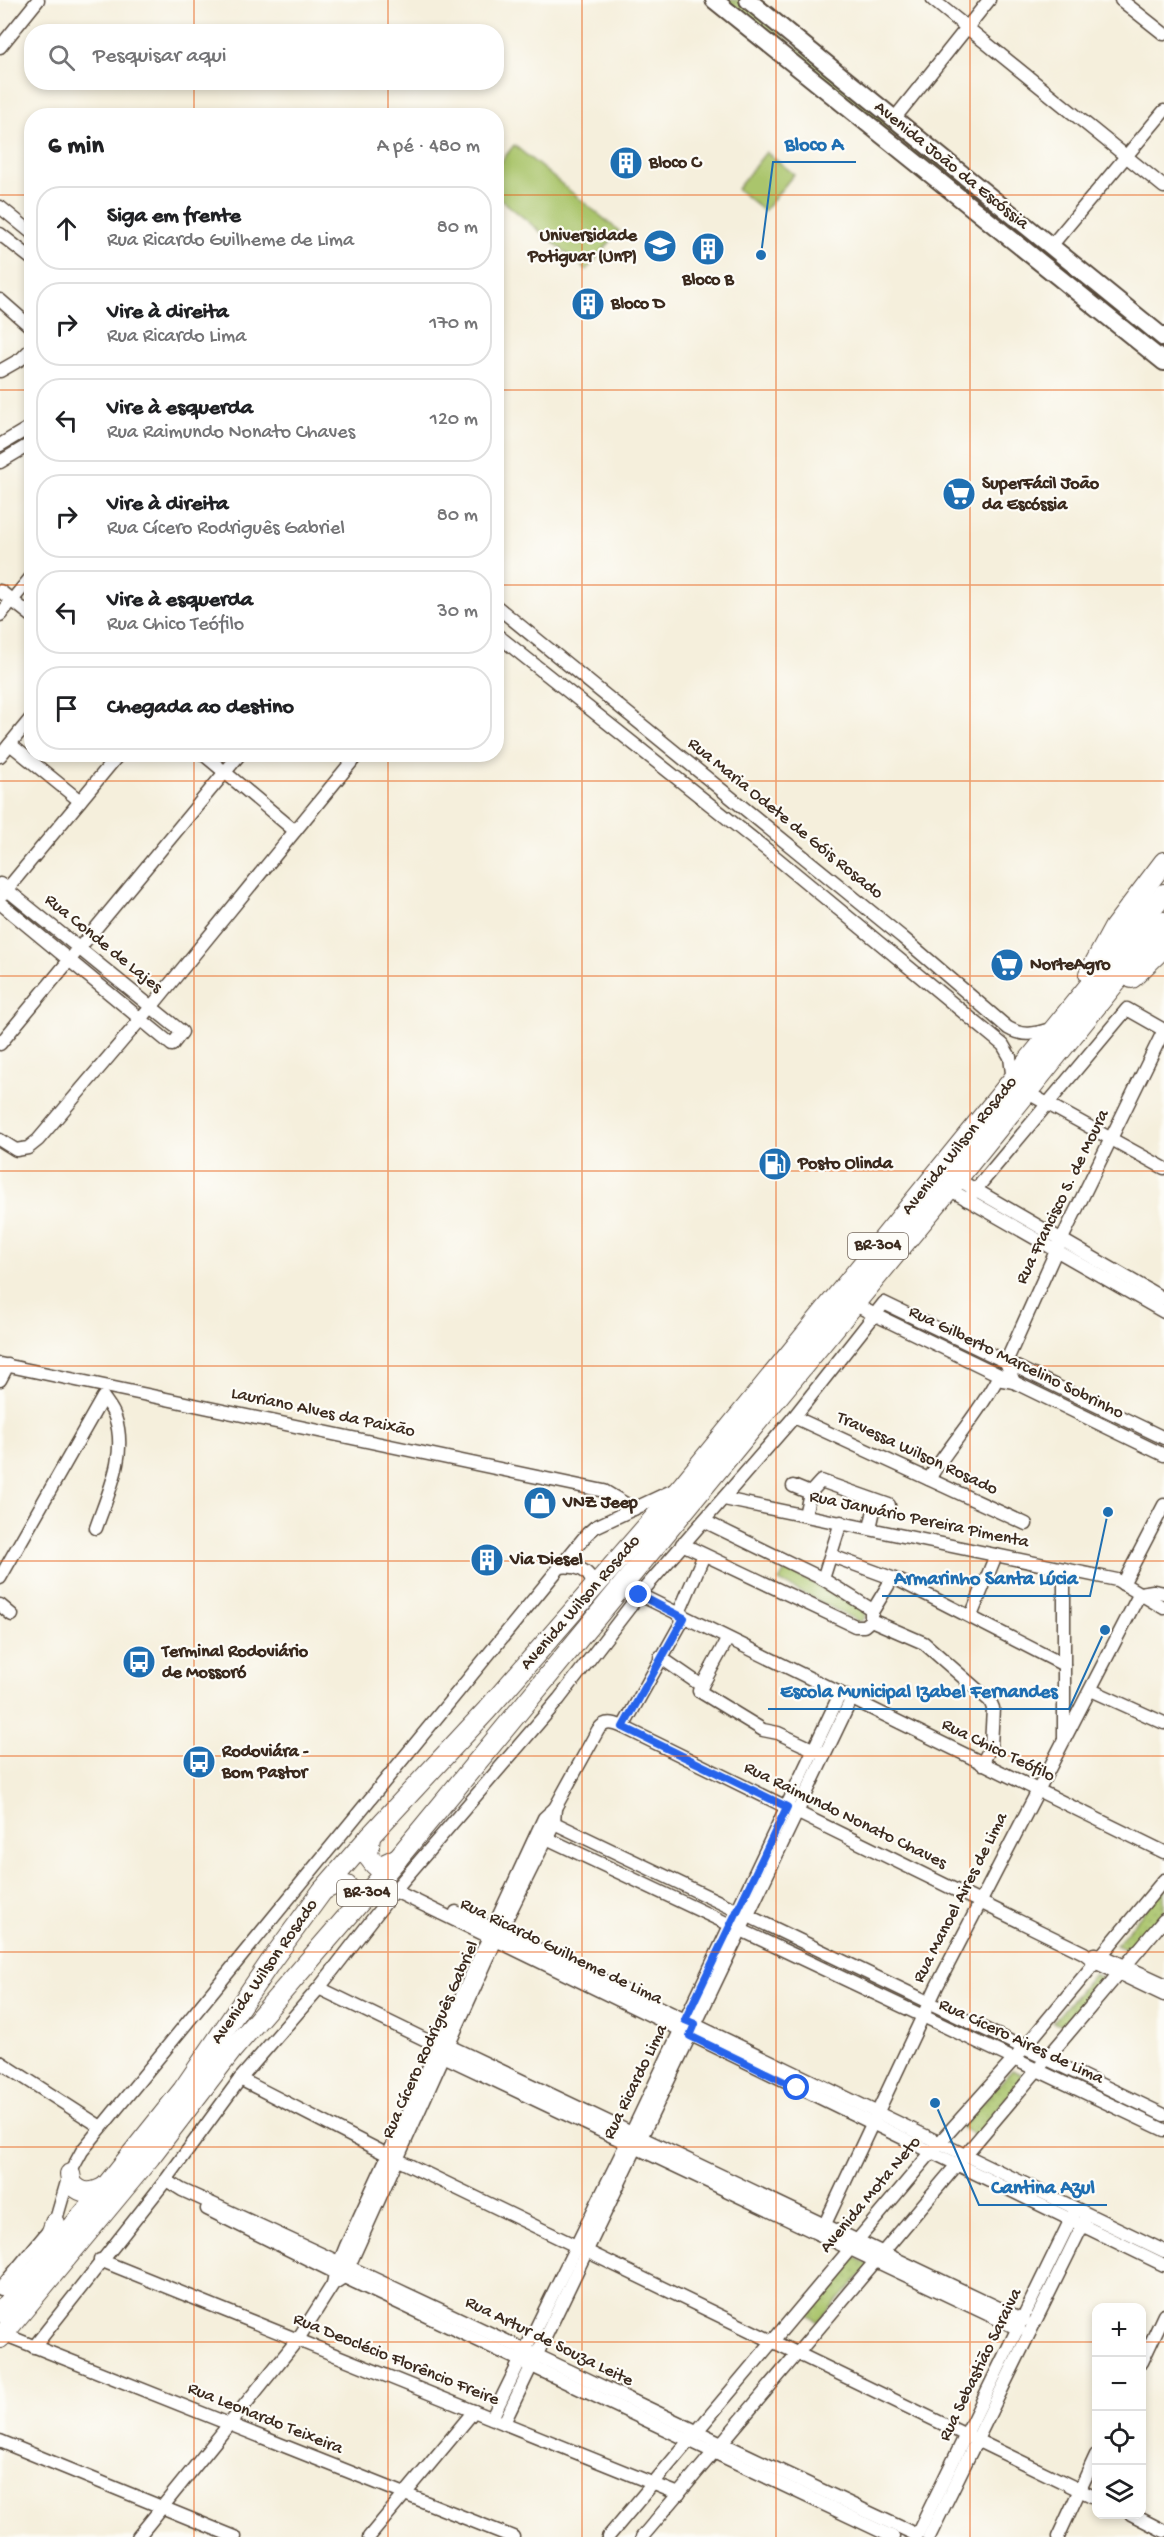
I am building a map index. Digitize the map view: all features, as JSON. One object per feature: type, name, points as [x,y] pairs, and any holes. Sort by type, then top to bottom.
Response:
[{"type":"highway","points":[[1080,1012],[1097,956],[1114,927],[1164,862]]},
{"type":"highway","name":"Avenida Wilson Rosado","points":[[0,2312],[183,2090],[271,1961],[323,1890],[593,1590],[1020,1087],[1116,968],[1164,894]]},
{"type":"highway","name":"Avenida Wilson Rosado","points":[[1116,968],[1164,922]]},
{"type":"highway","points":[[1080,1012],[1164,947]]},
{"type":"highway","name":"Avenida Wilson Rosado","points":[[2,2336],[150,2157],[239,2042],[631,1591],[853,1304],[953,1184],[1020,1087],[1058,1026],[1080,1012]]},
{"type":"highway","points":[[370,1836],[369,1856],[375,1865],[381,1866],[398,1858]]},
{"type":"highway","points":[[323,1890],[334,1885],[347,1886],[352,1895],[352,1910]]},
{"type":"highway","points":[[70,2174],[72,2184],[82,2191],[95,2192],[105,2187]]},
{"type":"highway","points":[[40,2265],[55,2223]]},
{"type":"main road","name":"Avenida João da Escóssia","points":[[714,0],[1164,362]]},
{"type":"main road","name":"Avenida João da Escóssia","points":[[748,0],[1164,338]]},
{"type":"main road","points":[[994,227],[1006,221],[1026,234],[1045,241]]},
{"type":"main road","points":[[1139,341],[1143,336],[1151,335],[1164,344]]},
{"type":"street","points":[[0,47],[38,0]]},
{"type":"street","points":[[933,0],[1164,187]]},
{"type":"street","points":[[894,119],[989,0]]},
{"type":"street","points":[[1121,0],[1164,33]]},
{"type":"street","points":[[1045,241],[1128,157],[1164,111]]},
{"type":"street","points":[[0,207],[24,226]]},
{"type":"street","points":[[0,234],[24,254]]},
{"type":"street","points":[[0,300],[24,321]]},
{"type":"street","points":[[0,371],[24,356]]},
{"type":"street","points":[[0,445],[24,431]]},
{"type":"street","points":[[0,462],[24,448]]},
{"type":"street","points":[[0,472],[15,453]]},
{"type":"street","points":[[0,615],[24,586]]},
{"type":"street","points":[[0,591],[24,610]]},
{"type":"street","name":"Rua Maria Odete de Góis Rosado","points":[[504,613],[885,923],[1013,1031],[1031,1035],[1058,1026]]},
{"type":"street","name":"Rua Maria Odete de Góis Rosado","points":[[504,640],[767,850],[1003,1045],[1010,1057],[1020,1087]]},
{"type":"street","points":[[0,756],[24,727]]},
{"type":"street","points":[[10,744],[24,755]]},
{"type":"street","points":[[32,762],[80,801]]},
{"type":"street","points":[[2,890],[112,762]]},
{"type":"street","points":[[212,762],[295,831]]},
{"type":"street","points":[[0,1044],[234,762]]},
{"type":"street","points":[[0,1140],[16,1150],[28,1148],[38,1140],[151,1007],[351,762]]},
{"type":"street","points":[[767,850],[754,833],[758,826],[801,855]]},
{"type":"street","name":"Rua Conde de Lajes","points":[[0,903],[172,1045],[182,1032],[80,948],[2,890]]},
{"type":"street","points":[[836,908],[894,949],[900,941],[885,923]]},
{"type":"street","points":[[971,1195],[1127,1009],[1164,1029]]},
{"type":"street","name":"Rua Francisco S. de Moura","points":[[1006,1362],[1059,1246],[1164,1029]]},
{"type":"street","points":[[1020,1087],[1164,1168]]},
{"type":"street","points":[[953,1184],[1059,1246],[1164,1312]]},
{"type":"street","points":[[1059,1246],[1164,1299]]},
{"type":"street","name":"Rua Gilberto Marcelino Sobrinho","points":[[875,1314],[884,1303],[1164,1438]]},
{"type":"street","name":"Rua Gilberto Marcelino Sobrinho","points":[[853,1304],[1164,1455]]},
{"type":"street","points":[[34,2347],[240,2079],[319,1988],[397,1888],[551,1708],[631,1591],[682,1544],[724,1499],[794,1417],[875,1314]]},
{"type":"street","points":[[1006,1362],[1014,1382]]},
{"type":"street","points":[[0,1380],[4,1364]]},
{"type":"street","name":"Lauriano Alves da Paixão","points":[[4,1364],[604,1491],[634,1509]]},
{"type":"street","points":[[929,1479],[942,1458],[982,1407],[997,1379],[1014,1382]]},
{"type":"street","points":[[0,1578],[103,1397],[115,1416],[120,1440],[116,1468],[96,1528]]},
{"type":"street","name":"Travessa Wilson Rosado","points":[[794,1417],[1026,1524]]},
{"type":"street","points":[[1128,1437],[1135,1424]]},
{"type":"street","points":[[805,1515],[810,1493],[817,1482],[825,1480],[889,1505]]},
{"type":"street","points":[[0,2289],[55,2223],[70,2174],[82,2151],[587,1534],[683,1485]]},
{"type":"street","points":[[793,1486],[810,1493]]},
{"type":"street","name":"Rua Januário Pereira Pimenta","points":[[724,1499],[1116,1580],[1164,1608]]},
{"type":"street","points":[[870,1528],[876,1501]]},
{"type":"street","points":[[1123,1584],[1164,1505]]},
{"type":"street","points":[[704,1521],[823,1579],[863,1602],[872,1616],[924,1643],[990,1701],[993,1708],[991,1746],[982,1764]]},
{"type":"street","points":[[823,1579],[841,1522]]},
{"type":"street","points":[[682,1544],[855,1626],[864,1626],[872,1616],[892,1579]]},
{"type":"street","points":[[623,1727],[681,1617],[704,1555]]},
{"type":"street","points":[[971,1616],[996,1555]]},
{"type":"street","points":[[832,1556],[892,1579],[971,1616],[1064,1665]]},
{"type":"street","points":[[559,1568],[570,1566],[589,1574],[593,1580],[593,1590]]},
{"type":"street","points":[[1064,1569],[1064,1740]]},
{"type":"street","name":"Rua Chico Teófilo","points":[[631,1591],[1164,1852]]},
{"type":"street","points":[[1140,1593],[1153,1591],[1164,1593]]},
{"type":"street","name":"Rua Manoel Aires de Lima","points":[[825,2224],[929,2002],[1036,1790],[1140,1593]]},
{"type":"street","points":[[0,1605],[12,1614]]},
{"type":"street","points":[[727,1640],[699,1691],[763,1730],[778,1733],[819,1752]]},
{"type":"street","points":[[660,1657],[702,1686]]},
{"type":"street","points":[[1091,1689],[1164,1723]]},
{"type":"street","name":"Rua Ricardo Lima","points":[[492,2418],[528,2358],[845,1697]]},
{"type":"street","name":"Rua Cícero Rodriguês Gabriel","points":[[138,2537],[298,2339],[340,2272],[438,2047],[555,1808],[601,1726],[614,1723],[623,1727]]},
{"type":"street","name":"Rua Raimundo Nonato Chaves","points":[[623,1727],[1098,1958],[1164,1995]]},
{"type":"street","name":"Rua Cícero Aires de Lima","points":[[549,1821],[1164,2115]]},
{"type":"street","name":"Rua Cícero Aires de Lima","points":[[542,1835],[1164,2130]]},
{"type":"street","name":"Avenida Mota Neto","points":[[608,2537],[853,2244],[1024,2048],[1164,1880]]},
{"type":"street","name":"Rua Ricardo Guilheme de Lima","points":[[397,1888],[620,1994],[872,2124],[957,2165],[1107,2231],[1164,2251]]},
{"type":"street","points":[[643,2537],[1164,1920]]},
{"type":"street","name":"Rua Raimundo Nonato Chaves","points":[[1122,1970],[1164,1984]]},
{"type":"street","points":[[319,1988],[438,2047],[1021,2324]]},
{"type":"street","name":"Rua Ricardo Guilheme de Lima","points":[[687,2028],[878,2112],[966,2154],[1079,2218]]},
{"type":"street","points":[[0,2062],[101,2127]]},
{"type":"street","points":[[240,2079],[392,2157],[1092,2496]]},
{"type":"street","points":[[1125,2111],[1132,2100]]},
{"type":"street","points":[[634,2140],[825,2224],[853,2244]]},
{"type":"street","name":"Rua Artur de Souza Leite","points":[[162,2183],[182,2190],[340,2272],[692,2436],[921,2536]]},
{"type":"street","name":"Rua Sebastião Saraiva","points":[[972,2438],[1021,2324],[1079,2218]]},
{"type":"street","name":"Rua Sebastião Saraiva","points":[[921,2536],[972,2438],[1079,2218]]},
{"type":"street","name":"Rua Ricardo Guilheme de Lima","points":[[1107,2231],[1164,2265]]},
{"type":"street","name":"Rua Deoclécio Florêncio Freire","points":[[100,2260],[679,2494]]},
{"type":"street","points":[[1144,2357],[1164,2315]]},
{"type":"street","name":"Rua Leonardo Teixeira","points":[[2,2336],[513,2537]]},
{"type":"street","name":"Rua Ricardo Lima","points":[[504,2423],[528,2358]]},
{"type":"street","points":[[369,2537],[474,2410]]},
{"type":"street","points":[[0,2441],[235,2537]]},
{"type":"street","points":[[1058,2537],[1092,2464]]},
{"type":"street","name":"Rua Artur de Souza Leite","points":[[768,2471],[893,2537]]},
{"type":"street","points":[[1141,2519],[1164,2530]]},
{"type":"green space","points":[[726,0],[739,0],[791,41],[785,48]]},
{"type":"green space","points":[[797,46],[1000,211],[995,218],[791,53]]},
{"type":"green space","points":[[514,145],[619,231],[587,270],[504,202],[504,158]]},
{"type":"green space","points":[[766,152],[794,174],[764,211],[737,189]]},
{"type":"green space","points":[[1006,225],[1034,244],[1048,249],[1140,328],[1137,332]]},
{"type":"green space","points":[[786,1569],[864,1610],[865,1617],[860,1622],[779,1581]]},
{"type":"green space","points":[[1164,1887],[1164,1911],[1130,1951],[1116,1945]]},
{"type":"green space","points":[[1094,1974],[1106,1981],[1066,2027],[1053,2022]]},
{"type":"green space","points":[[1012,2070],[1025,2076],[976,2136],[961,2127]]},
{"type":"green space","points":[[851,2255],[870,2265],[818,2322],[803,2311]]},
{"type":"place","name":"Bloco C","points":[[626,163]]},
{"type":"place","name":"Universidade Potiguar (UnP)","points":[[660,246]]},
{"type":"place","name":"Bloco B","points":[[708,249]]},
{"type":"place","name":"Bloco A","points":[[761,255]]},
{"type":"place","name":"Bloco D","points":[[588,304]]},
{"type":"place","name":"SuperFácil João da Escóssia","points":[[959,494]]},
{"type":"place","name":"NorteAgro","points":[[1007,965]]},
{"type":"place","name":"Posto Olinda","points":[[775,1164]]},
{"type":"place","name":"VNZ Jeep","points":[[540,1503]]},
{"type":"place","name":"Armarinho Santa Lúcia","points":[[1108,1512]]},
{"type":"place","name":"Via Diesel","points":[[487,1560]]},
{"type":"place","name":"Escola Municipal Izabel Fernandes","points":[[1105,1630]]},
{"type":"place","name":"Terminal Rodoviário de Mossoró","points":[[139,1662]]},
{"type":"place","name":"Rodoviára - Bom Pastor","points":[[199,1762]]},
{"type":"place","name":"Cantina Azul","points":[[935,2103]]},
{"type":"route","points":[[639,1595],[684,1618],[660,1657],[623,1727],[787,1807],[685,2020],[695,2024],[690,2036],[797,2088]]}]
